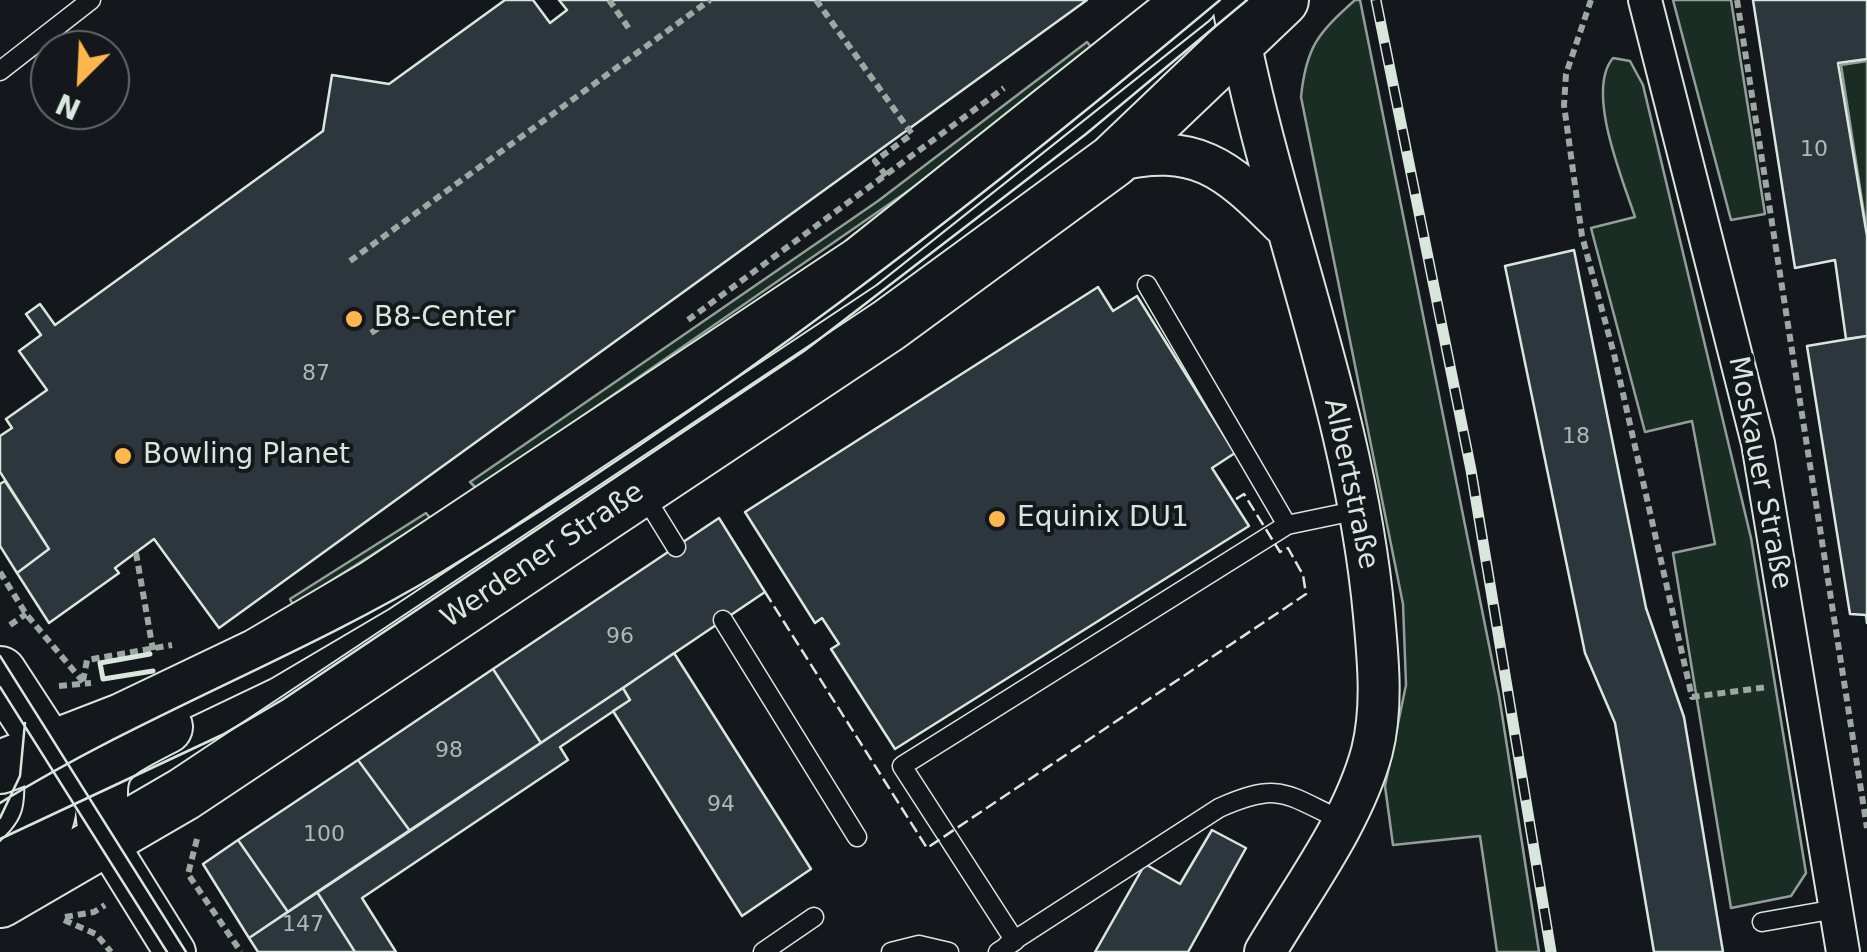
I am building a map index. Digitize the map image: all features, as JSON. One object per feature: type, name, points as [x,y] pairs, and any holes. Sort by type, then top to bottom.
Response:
[{"type":"main road","points":[[0,767],[122,720],[258,655],[374,586],[861,263],[1192,0]]},
{"type":"main road","name":"Werdener Straße","points":[[0,901],[106,841],[890,326],[1113,161],[1236,22],[1282,0]]},
{"type":"main road","points":[[106,841],[100,779],[118,753],[308,660],[374,586]]},
{"type":"main road","points":[[5,649],[50,747],[106,841]]},
{"type":"main road","points":[[0,876],[24,858],[51,814],[54,796],[50,747]]},
{"type":"street","name":"Moskauer Straße","points":[[1645,0],[1758,444],[1843,952]]},
{"type":"street","name":"Albertstraße","points":[[1236,22],[1285,226],[1348,451],[1370,568],[1378,710],[1367,765],[1342,820],[1265,952]]},
{"type":"street","points":[[1113,161],[1150,152],[1177,152],[1204,160],[1237,180],[1285,226]]},
{"type":"street","points":[[106,841],[176,952]]},
{"type":"lane","points":[[0,71],[91,0]]},
{"type":"lane","points":[[1146,284],[1288,525]]},
{"type":"lane","points":[[641,490],[676,547]]},
{"type":"lane","points":[[1015,941],[902,766],[1288,525],[1359,510]]},
{"type":"lane","points":[[723,620],[857,838]]},
{"type":"lane","points":[[996,952],[1220,808],[1256,792],[1286,794],[1342,820]]},
{"type":"lane","points":[[1762,922],[1836,909]]},
{"type":"lane","points":[[763,952],[814,917]]},
{"type":"lane","points":[[891,952],[919,945],[949,952]]},
{"type":"path","points":[[609,0],[630,30]]},
{"type":"path","points":[[350,261],[710,0]]},
{"type":"path","points":[[816,0],[912,134],[874,162],[887,177]]},
{"type":"path","points":[[1590,0],[1566,74],[1564,105],[1582,236],[1614,354],[1692,697]]},
{"type":"path","name":"Moskauer Straße","points":[[1737,0],[1867,828]]},
{"type":"path","points":[[682,324],[1011,83]]},
{"type":"path","points":[[371,333],[392,319]]},
{"type":"path","points":[[136,553],[155,662]]},
{"type":"path","points":[[0,572],[26,614],[83,682]]},
{"type":"path","points":[[5,649],[26,614]]},
{"type":"path","points":[[83,682],[87,660],[188,642]]},
{"type":"path","points":[[58,686],[83,682]]},
{"type":"path","points":[[199,833],[188,874],[241,952]]},
{"type":"path","points":[[94,912],[60,918],[96,934],[111,952]]},
{"type":"green space","points":[[1355,0],[1360,0],[1499,695],[1539,952],[1497,952],[1480,836],[1393,845],[1385,786],[1406,685],[1403,604],[1301,97],[1306,65],[1316,42]]},
{"type":"green space","points":[[1673,0],[1731,0],[1765,214],[1731,220]]},
{"type":"green space","points":[[1087,42],[1091,47],[937,171],[477,489],[470,482],[878,201]]},
{"type":"green space","points":[[1613,58],[1630,61],[1643,85],[1751,538],[1806,873],[1791,896],[1731,908],[1673,553],[1715,544],[1692,421],[1645,432],[1591,228],[1635,217],[1604,113],[1605,73]]},
{"type":"green space","points":[[1867,61],[1867,233],[1841,65]]},
{"type":"green space","points":[[426,513],[430,518],[293,605],[290,599]]},
{"type":"building","name":"B8-Center","points":[[505,0],[533,0],[550,23],[567,10],[559,0],[1087,0],[219,628],[154,539],[115,568],[119,573],[49,623],[17,573],[49,549],[0,472],[0,436],[12,428],[6,419],[47,390],[19,351],[41,335],[26,314],[40,304],[55,325],[323,131],[332,75],[389,84]]},
{"type":"building","points":[[1753,0],[1867,0],[1867,59],[1838,63],[1867,236],[1867,336],[1846,339],[1835,260],[1795,268]]},
{"type":"building","points":[[1574,250],[1646,608],[1684,717],[1723,952],[1654,952],[1615,723],[1585,653],[1505,266]]},
{"type":"building","name":"Equinix DU1","points":[[1098,287],[1113,311],[1137,296],[1235,453],[1212,468],[1249,526],[895,749],[831,649],[839,644],[822,618],[815,623],[745,512]]},
{"type":"building","points":[[1867,336],[1867,623],[1866,615],[1850,614],[1807,346]]},
{"type":"building","points":[[5,481],[49,549],[17,573],[0,546],[0,484]]},
{"type":"building","points":[[719,518],[765,592],[541,743],[493,669]]},
{"type":"building","points":[[674,653],[811,869],[742,916],[613,711],[630,700],[623,688]]},
{"type":"building","points":[[493,669],[541,743],[410,831],[358,760]]},
{"type":"building","points":[[623,688],[630,700],[560,747],[568,760],[362,898],[396,952],[355,952],[317,892]]},
{"type":"building","points":[[358,760],[410,831],[288,912],[238,840]]},
{"type":"building","points":[[1212,830],[1246,848],[1188,952],[1095,952],[1145,864],[1180,884]]},
{"type":"building","points":[[238,840],[288,912],[249,938],[203,864]]},
{"type":"building","points":[[317,892],[355,952],[258,952],[249,938]]},
{"type":"tram line","points":[[0,803],[109,742],[388,603],[645,442],[938,228],[1220,0]]},
{"type":"tram line","points":[[0,839],[222,735],[282,700],[804,351],[1086,134],[1247,0]]},
{"type":"tram line","points":[[0,656],[186,952]]},
{"type":"tram line","points":[[0,687],[167,952]]},
{"type":"tram line","points":[[0,818],[20,776],[25,723]]},
{"type":"railway","points":[[1376,0],[1471,470],[1551,952]]},
{"type":"fence","points":[[765,592],[927,848],[1306,594],[1303,575],[1288,548],[1280,552],[1244,494],[1233,501]]},
{"type":"wall","points":[[150,654],[100,663],[103,679],[153,671]]},
{"type":"place","name":"B8-Center","points":[[354,319]]},
{"type":"place","name":"Bowling Planet","points":[[123,456]]},
{"type":"place","name":"Equinix DU1","points":[[997,519]]}]
